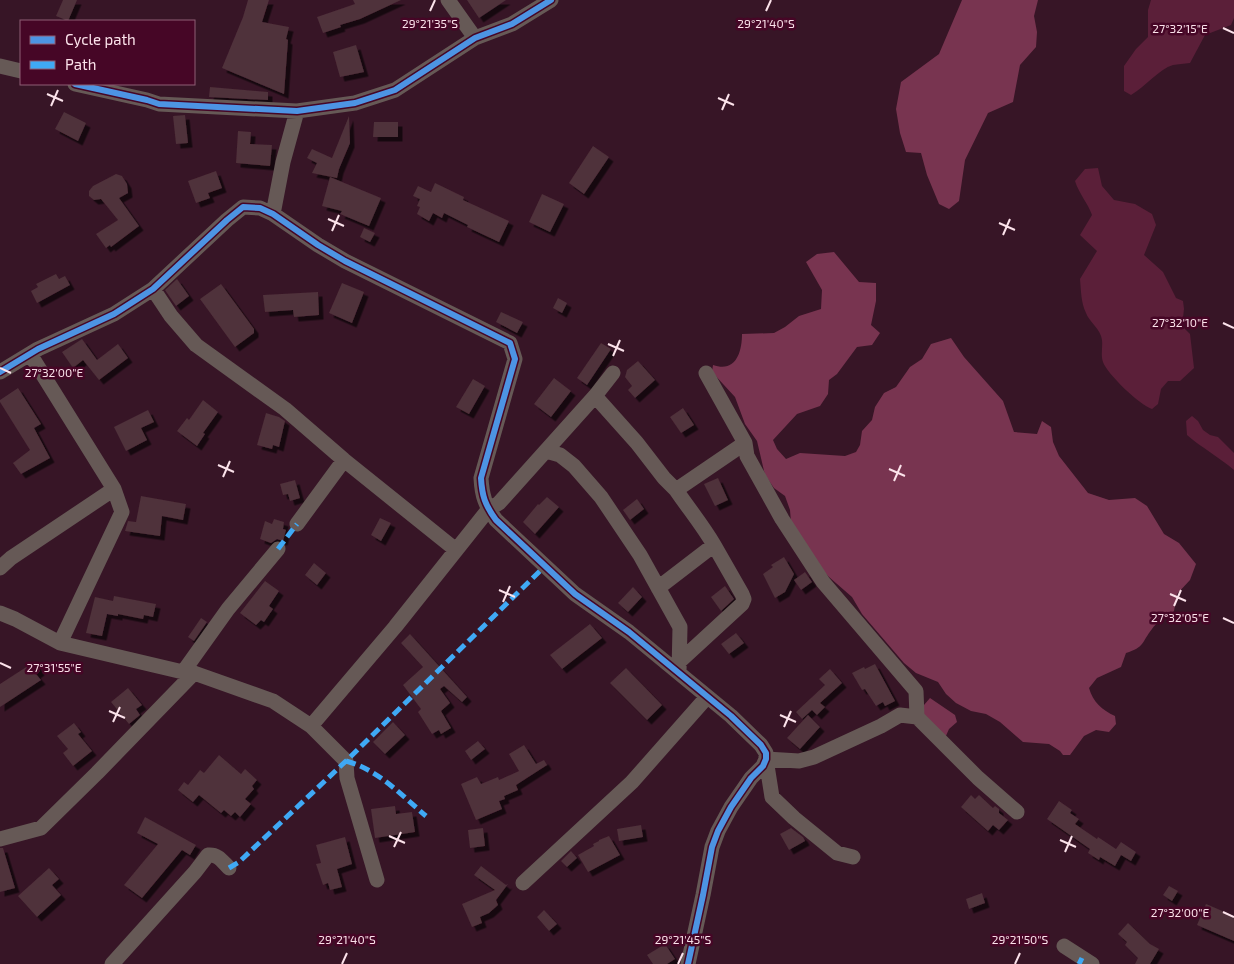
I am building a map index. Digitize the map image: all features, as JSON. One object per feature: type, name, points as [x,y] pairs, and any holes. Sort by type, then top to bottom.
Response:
[{"type":"street","points":[[448,0],[475,38]]},
{"type":"street","points":[[80,85],[159,104],[297,112],[355,104],[395,90],[475,38],[512,24],[550,0]]},
{"type":"street","points":[[0,66],[20,71]]},
{"type":"street","points":[[273,214],[283,162],[297,112]]},
{"type":"street","points":[[0,372],[30,354],[114,314],[153,289],[227,220],[243,208],[260,208],[273,214],[345,261],[510,343],[515,359],[481,478],[482,494],[488,510],[496,520],[576,594],[679,667],[707,697],[731,716],[761,745],[766,753],[772,796],[794,818],[837,852],[853,857]]},
{"type":"street","points":[[153,289],[171,316],[196,345],[284,409],[456,550]]},
{"type":"street","points":[[30,354],[114,488],[122,512],[60,643]]},
{"type":"street","points":[[310,726],[394,627],[488,510],[499,503],[595,396],[613,373]]},
{"type":"street","points":[[706,373],[744,443],[747,456],[782,519],[823,582],[916,691],[917,718]]},
{"type":"street","points":[[595,396],[676,490],[704,528],[744,600],[679,667]]},
{"type":"street","points":[[676,490],[744,443]]},
{"type":"street","points":[[546,451],[560,455],[574,466],[601,497],[640,555],[680,627],[679,667]]},
{"type":"street","points":[[297,524],[344,460]]},
{"type":"street","points":[[0,568],[11,558],[114,488]]},
{"type":"street","points":[[658,588],[714,545]]},
{"type":"street","points":[[0,839],[41,828],[97,773],[188,673],[228,609],[278,549]]},
{"type":"street","points":[[0,613],[15,618],[60,643],[188,673],[273,701],[310,726],[346,762],[347,778],[377,880]]},
{"type":"street","points":[[523,883],[632,782],[707,697]]},
{"type":"street","points":[[766,759],[799,761],[807,759],[881,726],[900,715],[917,718],[978,778],[1017,812]]},
{"type":"street","points":[[688,964],[704,896],[712,847],[718,831],[731,807],[766,759]]},
{"type":"street","points":[[112,964],[208,855],[213,854],[218,857],[229,868]]},
{"type":"street","points":[[1064,946],[1092,964]]},
{"type":"shaded area","points":[[962,0],[1038,0],[1034,16],[1037,32],[1036,47],[1020,65],[1013,102],[988,113],[965,160],[959,201],[949,209],[939,204],[927,175],[921,153],[906,152],[900,133],[896,109],[901,82],[939,54]]},
{"type":"shaded area","points":[[1151,0],[1234,0],[1234,18],[1231,25],[1205,35],[1190,63],[1168,67],[1131,95],[1124,91],[1124,66],[1136,49],[1148,37],[1148,10]]},
{"type":"shaded area","points":[[1098,168],[1102,186],[1114,200],[1135,204],[1152,214],[1156,225],[1144,255],[1163,272],[1176,298],[1183,301],[1182,326],[1190,334],[1194,368],[1180,381],[1168,381],[1161,389],[1158,404],[1152,409],[1133,396],[1106,367],[1102,359],[1101,336],[1087,316],[1083,305],[1080,279],[1097,251],[1080,235],[1092,215],[1075,181],[1085,169]]},
{"type":"shaded area","points":[[834,252],[859,282],[876,283],[876,301],[871,325],[880,333],[872,345],[857,347],[837,374],[829,380],[828,394],[820,406],[797,414],[773,440],[777,449],[786,459],[800,453],[845,456],[856,452],[860,445],[862,431],[872,420],[875,407],[884,393],[896,387],[910,367],[922,359],[931,344],[951,338],[964,357],[1003,401],[1014,432],[1037,434],[1042,421],[1051,427],[1053,442],[1059,456],[1088,493],[1109,500],[1135,498],[1147,506],[1164,534],[1179,543],[1196,564],[1190,580],[1177,594],[1174,611],[1154,626],[1140,646],[1126,653],[1121,667],[1097,678],[1089,688],[1099,705],[1115,716],[1116,724],[1109,732],[1096,730],[1084,736],[1070,755],[1063,755],[1049,744],[1023,742],[1000,722],[986,714],[971,711],[956,703],[946,694],[938,682],[916,673],[904,663],[862,614],[852,597],[816,563],[791,522],[790,510],[785,496],[774,488],[765,475],[757,441],[745,424],[735,397],[712,372],[713,365],[727,366],[736,359],[741,348],[742,334],[774,333],[799,316],[821,309],[822,290],[806,262],[817,254]]},
{"type":"shaded area","points":[[1192,416],[1198,421],[1203,430],[1210,435],[1218,437],[1234,453],[1234,470],[1187,435],[1186,421]]},
{"type":"shaded area","points":[[930,698],[955,715],[957,722],[949,729],[945,738],[922,720],[924,705]]},
{"type":"building","points":[[63,0],[77,0],[68,20],[56,16]]},
{"type":"building","points":[[248,0],[269,0],[262,22],[289,27],[286,39],[288,40],[284,94],[222,68]]},
{"type":"building","points":[[353,0],[401,0],[360,19],[323,33],[317,17],[355,4]]},
{"type":"building","points":[[467,0],[506,0],[479,18]]},
{"type":"building","points":[[356,45],[364,72],[340,77],[333,52]]},
{"type":"building","points":[[210,87],[268,92],[268,100],[209,97]]},
{"type":"building","points":[[64,112],[86,123],[78,141],[55,129]]},
{"type":"building","points":[[185,115],[188,143],[176,144],[173,116]]},
{"type":"building","points":[[349,116],[350,143],[337,178],[312,173],[317,163],[307,158],[312,149],[332,158]]},
{"type":"building","points":[[374,122],[398,122],[398,137],[373,137]]},
{"type":"building","points":[[238,131],[251,132],[250,144],[272,145],[270,166],[236,163]]},
{"type":"building","points":[[593,146],[609,157],[584,194],[569,183]]},
{"type":"building","points":[[216,171],[222,188],[208,193],[210,198],[196,203],[188,181]]},
{"type":"building","points":[[116,174],[122,176],[127,184],[128,193],[119,198],[139,226],[111,247],[110,245],[106,248],[96,234],[118,220],[101,199],[94,200],[89,196],[89,191],[93,186]]},
{"type":"building","points":[[330,177],[381,198],[369,226],[340,214],[342,211],[322,206]]},
{"type":"building","points":[[435,183],[464,197],[463,200],[509,221],[499,242],[467,227],[468,225],[444,213],[442,218],[433,213],[429,221],[417,214],[420,207],[417,206],[420,199],[413,196],[418,186],[431,192]]},
{"type":"building","points":[[542,194],[564,204],[550,232],[529,222]]},
{"type":"building","points":[[364,228],[375,233],[370,242],[360,237]]},
{"type":"building","points":[[56,274],[59,279],[65,276],[70,285],[37,303],[31,291],[38,287],[36,284]]},
{"type":"building","points":[[177,279],[189,296],[176,306],[165,290]]},
{"type":"building","points":[[342,283],[364,292],[352,323],[329,313]]},
{"type":"building","points":[[221,284],[254,329],[254,333],[235,347],[200,299]]},
{"type":"building","points":[[318,292],[319,315],[294,317],[293,310],[265,312],[263,295]]},
{"type":"building","points":[[558,298],[567,303],[562,313],[553,308]]},
{"type":"building","points":[[501,312],[523,322],[517,333],[496,322]]},
{"type":"building","points":[[82,339],[97,360],[118,344],[128,358],[99,380],[83,360],[73,368],[62,352]]},
{"type":"building","points":[[601,343],[611,349],[587,385],[577,378]]},
{"type":"building","points":[[638,361],[655,380],[635,398],[628,390],[632,386],[625,377],[627,370]]},
{"type":"building","points":[[554,378],[571,391],[551,417],[534,404]]},
{"type":"building","points":[[473,379],[485,386],[469,414],[456,407]]},
{"type":"building","points":[[18,388],[41,424],[34,428],[50,458],[21,474],[13,463],[30,450],[0,402],[0,400]]},
{"type":"building","points":[[203,400],[218,412],[203,433],[205,434],[197,446],[177,431],[187,418],[189,420]]},
{"type":"building","points":[[683,408],[694,425],[681,433],[670,417]]},
{"type":"building","points":[[148,410],[154,422],[141,428],[147,440],[126,451],[114,427]]},
{"type":"building","points":[[266,413],[285,421],[279,447],[273,445],[272,449],[257,445]]},
{"type":"building","points":[[718,478],[728,500],[715,506],[704,484]]},
{"type":"building","points":[[295,480],[300,498],[290,501],[288,494],[283,495],[280,484]]},
{"type":"building","points":[[141,496],[186,504],[183,520],[162,516],[160,536],[125,531],[128,521],[136,522]]},
{"type":"building","points":[[547,497],[559,507],[535,534],[523,522],[538,504]]},
{"type":"building","points":[[637,499],[644,509],[630,520],[623,510]]},
{"type":"building","points":[[380,518],[391,523],[381,541],[371,535]]},
{"type":"building","points":[[274,519],[284,522],[283,529],[286,530],[283,541],[277,539],[271,543],[260,539],[265,521],[272,524]]},
{"type":"building","points":[[784,557],[794,574],[785,592],[775,598],[763,574],[773,567],[771,565]]},
{"type":"building","points":[[314,563],[326,573],[317,585],[305,575]]},
{"type":"building","points":[[805,572],[812,582],[801,590],[794,580]]},
{"type":"building","points":[[265,581],[279,591],[269,606],[273,609],[264,622],[261,620],[256,625],[240,613]]},
{"type":"building","points":[[725,586],[734,599],[721,611],[711,597]]},
{"type":"building","points":[[633,587],[642,597],[628,612],[618,603]]},
{"type":"building","points":[[114,596],[156,604],[153,617],[144,615],[143,619],[118,614],[118,616],[107,614],[102,636],[86,633],[95,597],[113,601]]},
{"type":"building","points":[[201,618],[207,622],[194,641],[188,637]]},
{"type":"building","points":[[590,624],[602,638],[562,669],[550,655]]},
{"type":"building","points":[[736,633],[744,643],[729,654],[721,644]]},
{"type":"building","points":[[410,634],[467,697],[462,702],[444,686],[440,689],[450,703],[441,711],[451,728],[441,734],[439,730],[432,734],[418,712],[421,709],[403,685],[423,667],[401,643]]},
{"type":"building","points":[[34,662],[40,671],[36,674],[41,680],[0,707],[0,684]]},
{"type":"building","points":[[875,664],[895,701],[885,706],[883,702],[876,706],[865,689],[862,690],[852,673]]},
{"type":"building","points":[[626,668],[662,705],[647,720],[610,683]]},
{"type":"building","points":[[830,669],[842,683],[820,703],[825,707],[817,715],[812,710],[802,719],[796,712],[825,685],[819,679]]},
{"type":"building","points":[[128,688],[142,705],[136,709],[140,715],[129,724],[111,702]]},
{"type":"building","points":[[808,715],[820,727],[800,749],[787,738]]},
{"type":"building","points":[[393,722],[405,735],[385,754],[373,742]]},
{"type":"building","points":[[74,723],[81,732],[78,734],[92,751],[73,766],[63,753],[68,749],[57,736]]},
{"type":"building","points":[[478,741],[485,749],[471,760],[465,751]]},
{"type":"building","points":[[524,745],[536,764],[544,760],[547,765],[516,785],[518,790],[504,796],[505,799],[499,801],[502,809],[476,820],[461,784],[477,777],[481,784],[498,777],[499,780],[519,771],[509,754]]},
{"type":"building","points":[[219,755],[241,774],[245,769],[257,780],[252,786],[254,789],[245,799],[251,804],[240,817],[235,812],[231,816],[224,810],[221,813],[199,795],[193,802],[178,790],[184,782],[188,785],[200,770],[204,773]]},
{"type":"building","points":[[971,795],[975,799],[979,795],[993,808],[995,806],[999,809],[999,813],[1008,820],[999,830],[993,825],[988,831],[961,807]]},
{"type":"building","points":[[1059,801],[1072,810],[1070,813],[1079,819],[1075,824],[1097,839],[1098,837],[1116,849],[1121,842],[1136,852],[1131,861],[1121,855],[1115,866],[1100,857],[1099,860],[1088,853],[1090,849],[1047,819]]},
{"type":"building","points":[[395,806],[396,814],[412,812],[415,832],[375,838],[371,809]]},
{"type":"building","points":[[145,817],[196,845],[190,855],[182,850],[142,898],[124,885],[158,844],[137,833]]},
{"type":"building","points":[[641,825],[643,837],[619,841],[617,829]]},
{"type":"building","points":[[483,828],[485,846],[470,848],[468,830]]},
{"type":"building","points":[[791,828],[803,837],[805,841],[789,850],[780,834]]},
{"type":"building","points":[[609,836],[620,855],[588,872],[578,855],[594,846],[593,844],[599,840]]},
{"type":"building","points":[[345,837],[352,864],[337,869],[342,887],[330,890],[328,883],[323,885],[316,864],[321,863],[316,845]]},
{"type":"building","points":[[0,848],[3,848],[15,888],[0,892]]},
{"type":"building","points":[[571,851],[577,858],[567,867],[561,861]]},
{"type":"building","points":[[481,866],[506,885],[508,884],[496,900],[498,905],[489,913],[480,917],[482,923],[472,927],[462,904],[495,890],[474,875]]},
{"type":"building","points":[[49,868],[59,879],[52,885],[61,895],[37,917],[18,896]]},
{"type":"building","points":[[1169,886],[1178,891],[1172,901],[1163,895]]},
{"type":"building","points":[[982,893],[985,903],[969,909],[966,899]]},
{"type":"building","points":[[1206,904],[1234,916],[1234,941],[1197,925]]},
{"type":"building","points":[[544,910],[557,924],[549,931],[537,917]]},
{"type":"building","points":[[1128,923],[1150,944],[1159,949],[1150,964],[1135,964],[1138,958],[1125,945],[1127,942],[1118,934]]},
{"type":"building","points":[[665,944],[675,959],[667,964],[653,964],[647,955]]},
{"type":"marked path","points":[[278,549],[297,524]]},
{"type":"marked path","points":[[229,868],[239,862],[346,761],[545,566]]},
{"type":"marked path","points":[[346,761],[369,770],[426,816]]},
{"type":"marked path","points":[[1079,964],[1082,958]]},
{"type":"cycle path","points":[[80,85],[159,104],[297,111],[355,103],[395,90],[475,38],[512,24],[551,0]]},
{"type":"cycle path","points":[[0,372],[38,349],[114,314],[153,289],[243,207],[260,208],[273,214],[345,261],[510,343],[515,359],[481,478],[482,490],[492,515],[575,594],[629,632],[731,716],[761,745],[766,753],[763,766],[751,778],[731,807],[712,847],[688,964]]}]
